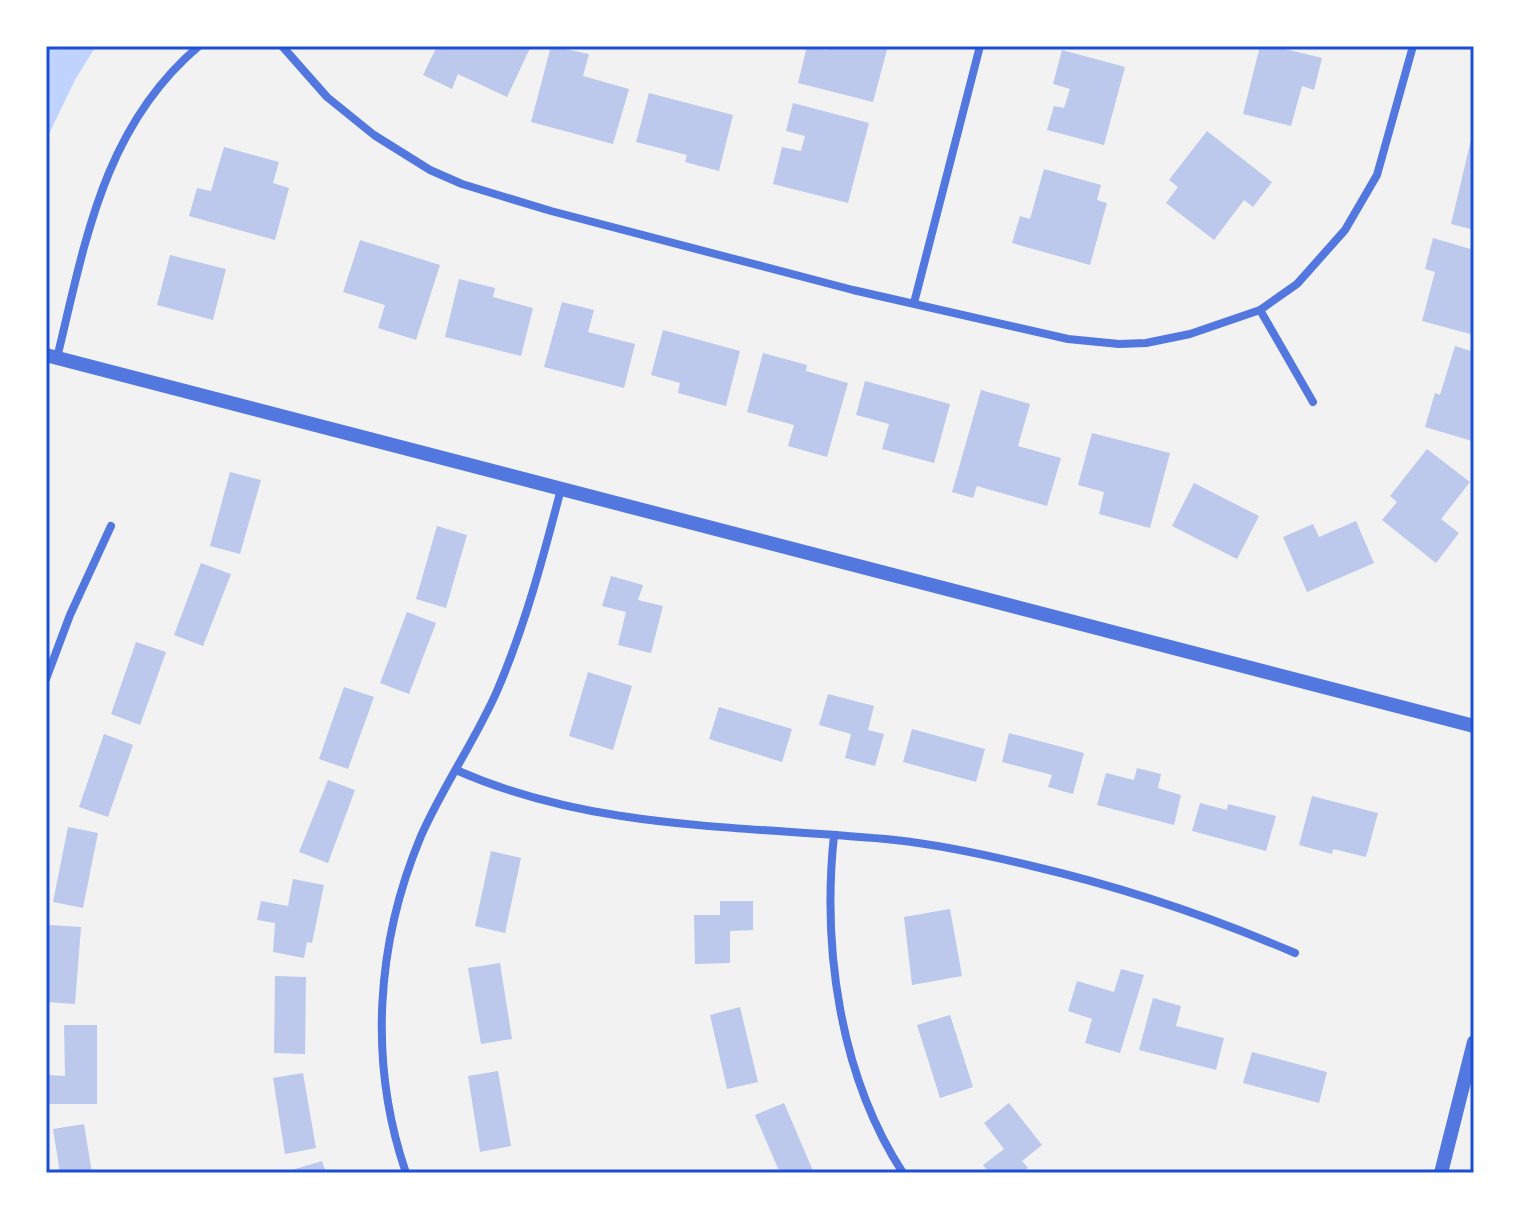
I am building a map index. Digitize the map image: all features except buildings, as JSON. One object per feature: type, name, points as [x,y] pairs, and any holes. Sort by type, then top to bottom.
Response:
[{"type":"street","points":[[199,46],[161,83],[116,152],[105,178],[51,357],[1474,726]]},
{"type":"street","points":[[282,46],[327,97],[374,135],[430,170],[462,184],[566,215],[914,303],[1068,339],[1119,344],[1177,338],[1260,310],[1297,284],[1345,230],[1377,175],[1413,46]]},
{"type":"street","points":[[914,303],[980,46]]},
{"type":"street","points":[[1260,310],[1313,402]]},
{"type":"street","points":[[406,1173],[393,1126],[383,1067],[382,992],[387,948],[398,903],[422,835],[495,694],[513,650],[536,585],[561,489]]},
{"type":"street","points":[[46,679],[70,615],[111,526]]},
{"type":"street","points":[[456,770],[525,797],[613,817],[898,840],[991,856],[1166,902],[1295,953]]},
{"type":"street","points":[[834,835],[830,906],[836,987],[848,1043],[864,1094],[903,1173]]},
{"type":"street","points":[[1441,1173],[1474,1042]]},
{"type":"water","points":[[46,46],[96,46],[76,78],[46,140]]}]
